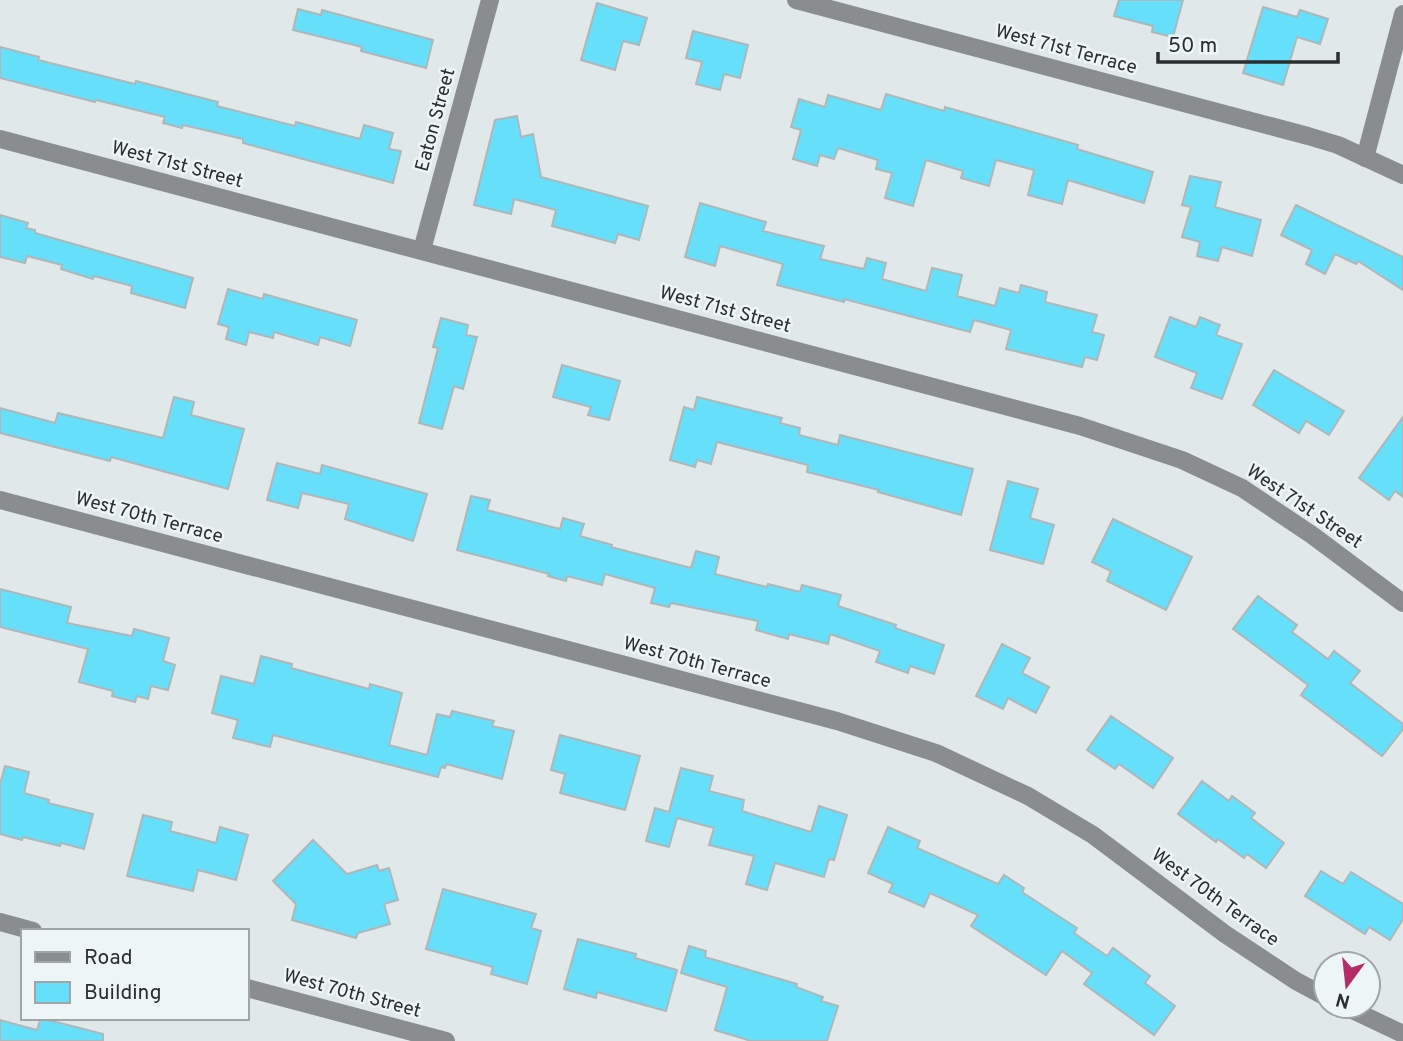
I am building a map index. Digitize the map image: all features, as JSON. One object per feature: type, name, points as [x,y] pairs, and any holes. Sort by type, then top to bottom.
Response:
[{"type":"street","name":"Eaton Street","points":[[422,250],[490,0]]},
{"type":"street","name":"West 71st Terrace","points":[[796,0],[1308,136],[1338,145],[1403,175]]},
{"type":"street","points":[[1365,158],[1403,14]]},
{"type":"street","name":"West 71st Street","points":[[0,139],[1066,422],[1147,447],[1242,488],[1312,535],[1403,603]]},
{"type":"street","name":"West 70th Terrace","points":[[0,500],[837,721],[936,753],[1028,796],[1093,835],[1225,934],[1312,990]]},
{"type":"street","points":[[0,922],[26,929]]},
{"type":"street","name":"West 70th Street","points":[[248,988],[446,1041]]},
{"type":"street","points":[[1374,1020],[1403,1034]]},
{"type":"building","points":[[1119,0],[1183,0],[1173,37],[1152,32],[1153,26],[1114,16]]},
{"type":"building","points":[[597,3],[647,18],[639,45],[623,41],[615,70],[581,60]]},
{"type":"building","points":[[1263,7],[1297,17],[1300,10],[1328,19],[1320,44],[1297,37],[1283,85],[1243,73]]},
{"type":"building","points":[[298,9],[321,15],[322,10],[433,40],[426,68],[361,51],[362,47],[293,30]]},
{"type":"building","points":[[693,31],[748,45],[740,78],[724,74],[720,90],[696,84],[702,62],[686,58]]},
{"type":"building","points":[[0,47],[39,57],[38,60],[218,102],[217,106],[295,126],[296,122],[360,139],[364,125],[393,133],[389,149],[401,151],[393,183],[243,143],[243,139],[163,123],[165,117],[0,78]]},
{"type":"building","points":[[886,94],[944,111],[945,107],[1078,145],[1077,149],[1153,172],[1144,203],[1068,180],[1062,204],[1028,195],[1034,170],[996,160],[989,186],[961,178],[963,171],[926,160],[913,206],[885,198],[892,173],[876,169],[878,160],[838,148],[834,159],[820,155],[817,166],[793,159],[801,130],[791,127],[799,99],[825,107],[828,95],[881,110]]},
{"type":"building","points":[[517,116],[521,137],[533,134],[541,177],[648,206],[639,240],[618,234],[615,243],[552,226],[556,210],[514,199],[511,214],[474,205],[495,120]]},
{"type":"building","points":[[1190,176],[1221,182],[1215,207],[1261,220],[1252,256],[1222,247],[1218,261],[1197,256],[1200,242],[1182,237],[1191,207],[1182,205]]},
{"type":"building","points":[[700,203],[766,222],[763,231],[824,246],[820,259],[864,269],[867,258],[886,263],[882,279],[926,291],[932,268],[962,275],[957,296],[995,306],[1000,288],[1019,293],[1021,285],[1047,292],[1045,302],[1097,315],[1092,332],[1104,335],[1097,360],[1085,357],[1082,367],[1006,349],[1011,330],[974,320],[970,332],[844,299],[844,302],[777,285],[783,264],[720,246],[715,266],[685,257]]},
{"type":"building","points":[[1296,205],[1403,257],[1403,290],[1358,261],[1356,264],[1335,254],[1325,274],[1306,264],[1312,250],[1281,235]]},
{"type":"building","points":[[0,215],[28,223],[26,228],[35,230],[35,233],[193,278],[185,308],[131,293],[132,286],[94,276],[93,279],[61,269],[62,265],[27,256],[25,263],[0,257]]},
{"type":"building","points":[[228,289],[263,299],[264,294],[357,320],[350,346],[320,337],[318,345],[274,332],[273,338],[249,332],[246,345],[226,339],[229,327],[218,324]]},
{"type":"building","points":[[1170,317],[1196,327],[1200,317],[1220,325],[1216,335],[1242,344],[1222,399],[1191,388],[1197,373],[1155,357]]},
{"type":"building","points":[[441,318],[468,325],[466,335],[477,337],[463,389],[454,386],[442,429],[419,423],[438,348],[433,347]]},
{"type":"building","points":[[562,365],[620,381],[609,420],[588,415],[591,407],[553,397]]},
{"type":"building","points":[[1274,370],[1344,411],[1329,435],[1306,421],[1299,433],[1253,405]]},
{"type":"building","points":[[174,397],[194,402],[191,415],[244,429],[228,489],[111,457],[110,461],[0,433],[0,408],[55,423],[58,413],[163,438]]},
{"type":"building","points":[[697,397],[782,418],[780,423],[800,428],[799,435],[838,445],[840,435],[973,469],[961,515],[807,472],[808,465],[717,442],[711,464],[697,460],[695,467],[670,460],[684,407],[694,410]]},
{"type":"building","points":[[1403,417],[1403,497],[1395,491],[1389,500],[1359,478]]},
{"type":"building","points":[[277,463],[320,474],[322,465],[427,494],[413,541],[345,519],[349,504],[302,493],[298,508],[267,500]]},
{"type":"building","points":[[1008,481],[1038,489],[1030,518],[1054,525],[1043,564],[990,550]]},
{"type":"building","points":[[471,496],[490,500],[487,510],[560,529],[563,518],[584,524],[580,536],[612,545],[611,547],[691,568],[696,551],[719,557],[715,574],[767,587],[768,584],[800,592],[802,585],[841,595],[838,606],[896,625],[895,628],[944,645],[934,674],[910,666],[908,673],[876,662],[880,651],[830,634],[828,644],[789,634],[788,639],[756,630],[758,621],[671,603],[669,607],[651,603],[655,588],[605,574],[602,585],[567,576],[566,581],[457,550]]},
{"type":"building","points":[[1113,519],[1192,557],[1166,610],[1107,581],[1111,571],[1092,562]]},
{"type":"building","points":[[0,589],[71,607],[67,623],[132,636],[134,629],[169,638],[163,661],[175,665],[168,690],[151,686],[148,699],[137,696],[135,702],[112,696],[113,691],[79,682],[88,649],[0,627]]},
{"type":"building","points":[[1258,596],[1297,625],[1292,632],[1328,659],[1334,651],[1360,671],[1350,683],[1403,724],[1403,729],[1382,756],[1301,695],[1308,685],[1233,629]]},
{"type":"building","points":[[1002,644],[1030,658],[1022,673],[1049,687],[1036,713],[1008,698],[1003,709],[976,696]]},
{"type":"building","points":[[261,656],[292,664],[291,668],[369,689],[370,684],[402,693],[389,745],[427,755],[437,714],[450,717],[452,711],[494,721],[492,726],[514,731],[502,779],[446,764],[445,768],[441,767],[438,777],[273,735],[270,747],[233,738],[238,720],[212,713],[221,676],[254,684]]},
{"type":"building","points":[[1111,716],[1173,758],[1153,788],[1119,764],[1115,769],[1087,750]]},
{"type":"building","points":[[560,735],[640,756],[625,810],[560,793],[565,774],[551,770]]},
{"type":"building","points":[[5,766],[29,772],[24,793],[49,800],[48,803],[93,814],[84,849],[0,834],[0,784]]},
{"type":"building","points":[[681,768],[713,776],[709,791],[744,800],[742,811],[811,832],[819,806],[847,815],[834,860],[829,859],[824,877],[775,863],[767,890],[746,884],[754,856],[709,845],[714,828],[677,818],[669,847],[646,841],[655,808],[669,812]]},
{"type":"building","points":[[1202,781],[1229,801],[1232,796],[1255,813],[1251,818],[1284,843],[1266,868],[1247,854],[1244,858],[1218,839],[1216,842],[1178,814]]},
{"type":"building","points":[[143,815],[172,822],[170,831],[216,843],[220,827],[248,835],[236,880],[198,870],[193,891],[127,876]]},
{"type":"building","points":[[888,827],[920,841],[917,848],[998,884],[1004,875],[1024,888],[1022,892],[1077,928],[1074,933],[1107,956],[1113,948],[1150,976],[1145,983],[1175,1006],[1154,1035],[1084,984],[1092,973],[1062,951],[1046,975],[971,926],[978,915],[930,893],[924,907],[889,892],[893,884],[868,873]]},
{"type":"building","points":[[313,840],[347,874],[377,865],[379,871],[389,868],[398,900],[384,904],[390,924],[358,933],[356,938],[292,920],[296,904],[273,881]]},
{"type":"building","points":[[1321,871],[1343,884],[1351,872],[1403,904],[1403,919],[1390,940],[1369,927],[1365,934],[1305,896]]},
{"type":"building","points":[[443,889],[536,914],[531,928],[541,931],[527,984],[491,974],[493,967],[426,949]]},
{"type":"building","points":[[578,939],[636,954],[635,958],[677,970],[666,1011],[597,992],[596,998],[564,989]]},
{"type":"building","points":[[689,946],[706,951],[705,957],[797,984],[796,987],[823,997],[821,1001],[838,1006],[827,1041],[751,1041],[715,1030],[727,987],[681,973]]},
{"type":"building","points":[[0,1020],[37,1030],[40,1020],[49,1020],[103,1034],[103,1041],[0,1041]]}]
